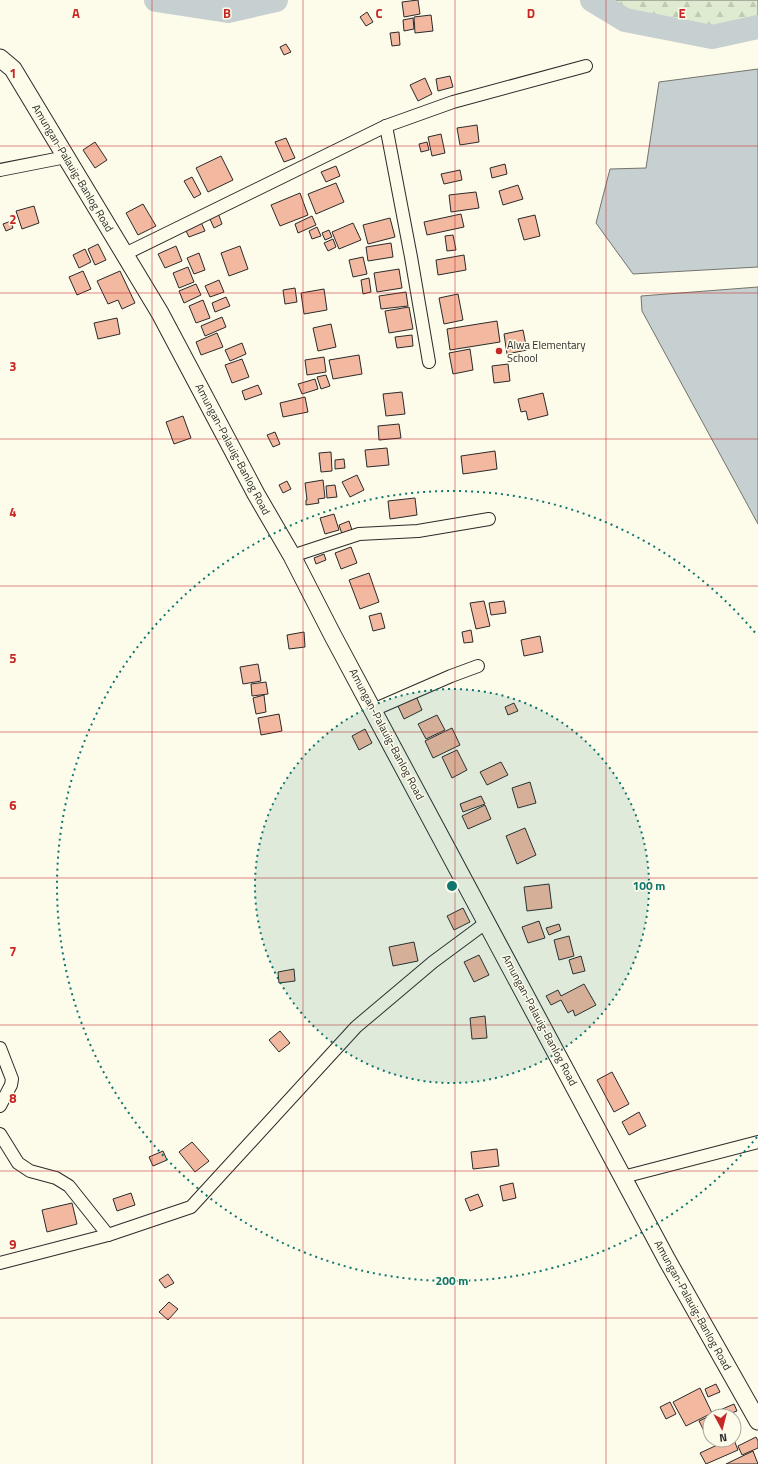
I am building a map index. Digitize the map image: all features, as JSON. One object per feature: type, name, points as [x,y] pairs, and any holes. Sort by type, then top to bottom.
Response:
[{"type":"main road","name":"Amungan-Palauig-Banlog Road","points":[[0,58],[13,69],[160,313],[256,494],[292,556],[667,1260],[758,1421]]},
{"type":"street","points":[[125,254],[386,126],[453,102],[586,66]]},
{"type":"street","points":[[386,126],[429,362]]},
{"type":"street","points":[[0,170],[66,157]]},
{"type":"street","points":[[292,556],[359,534],[418,531],[489,519]]},
{"type":"street","points":[[373,710],[478,666]]},
{"type":"street","points":[[0,1263],[108,1235],[191,1208],[356,1027],[433,962],[487,922]]},
{"type":"street","points":[[0,1048],[12,1079],[11,1085],[0,1106]]},
{"type":"street","points":[[0,1134],[18,1163],[30,1171],[56,1178],[69,1186],[108,1235]]},
{"type":"street","points":[[623,1177],[758,1142]]},
{"type":"green space","points":[[592,0],[758,0],[758,27],[712,37],[625,20]]},
{"type":"shaded area","points":[[758,69],[758,267],[633,274],[596,223],[610,169],[646,168],[659,82]]},
{"type":"shaded area","points":[[758,287],[758,524],[642,311],[641,296]]},
{"type":"building","points":[[418,0],[420,14],[404,17],[402,2]]},
{"type":"building","points":[[367,12],[373,22],[366,26],[360,17]]},
{"type":"building","points":[[431,15],[433,31],[415,33],[414,17]]},
{"type":"building","points":[[413,18],[414,29],[404,31],[403,20]]},
{"type":"building","points":[[399,32],[400,45],[392,46],[390,33]]},
{"type":"building","points":[[286,44],[291,52],[284,55],[280,47]]},
{"type":"building","points":[[450,76],[453,87],[438,91],[436,79]]},
{"type":"building","points":[[425,78],[432,94],[418,101],[410,85]]},
{"type":"building","points":[[477,125],[479,142],[460,145],[457,128]]},
{"type":"building","points":[[441,134],[445,153],[432,156],[428,137]]},
{"type":"building","points":[[286,138],[295,158],[284,162],[275,142]]},
{"type":"building","points":[[95,142],[107,160],[95,168],[83,150]]},
{"type":"building","points":[[427,142],[429,150],[421,152],[419,144]]},
{"type":"building","points":[[221,156],[233,180],[208,192],[196,168]]},
{"type":"building","points":[[505,164],[507,174],[492,178],[490,168]]},
{"type":"building","points":[[336,166],[340,176],[326,182],[321,172]]},
{"type":"building","points":[[460,170],[462,180],[444,184],[441,174]]},
{"type":"building","points":[[192,177],[201,194],[194,198],[184,181]]},
{"type":"building","points":[[336,183],[344,202],[316,214],[308,194]]},
{"type":"building","points":[[518,185],[523,199],[503,205],[499,191]]},
{"type":"building","points":[[476,192],[479,208],[451,212],[449,195]]},
{"type":"building","points":[[300,193],[308,215],[280,226],[271,205]]},
{"type":"building","points":[[143,204],[156,226],[138,235],[126,213]]},
{"type":"building","points":[[34,206],[39,223],[22,229],[16,211]]},
{"type":"building","points":[[218,213],[222,224],[214,228],[209,217]]},
{"type":"building","points":[[461,214],[464,227],[427,235],[424,222]]},
{"type":"building","points":[[535,215],[540,236],[524,240],[518,219]]},
{"type":"building","points":[[312,216],[316,225],[298,233],[295,224]]},
{"type":"building","points":[[390,218],[395,237],[368,244],[363,225]]},
{"type":"building","points":[[200,220],[205,231],[189,237],[184,227]]},
{"type":"building","points":[[11,221],[13,228],[6,231],[3,224]]},
{"type":"building","points":[[353,223],[361,240],[339,249],[332,232]]},
{"type":"building","points":[[317,227],[321,236],[312,239],[309,231]]},
{"type":"building","points":[[329,230],[332,237],[325,240],[322,233]]},
{"type":"building","points":[[453,235],[456,250],[447,251],[445,236]]},
{"type":"building","points":[[333,239],[336,247],[328,251],[324,243]]},
{"type":"building","points":[[391,243],[393,257],[368,261],[366,247]]},
{"type":"building","points":[[98,244],[106,260],[95,265],[88,249]]},
{"type":"building","points":[[176,246],[182,261],[165,268],[158,254]]},
{"type":"building","points":[[240,246],[248,269],[229,276],[221,253]]},
{"type":"building","points":[[85,249],[91,262],[79,268],[73,255]]},
{"type":"building","points":[[199,253],[205,270],[194,274],[187,258]]},
{"type":"building","points":[[464,255],[466,270],[438,275],[436,260]]},
{"type":"building","points":[[363,257],[367,274],[353,277],[349,260]]},
{"type":"building","points":[[188,267],[194,282],[179,288],[173,273]]},
{"type":"building","points":[[399,269],[402,288],[377,292],[374,273]]},
{"type":"building","points":[[83,271],[91,289],[77,295],[69,277]]},
{"type":"building","points":[[120,271],[135,303],[122,309],[118,300],[108,304],[97,281]]},
{"type":"building","points":[[369,278],[371,292],[363,294],[361,280]]},
{"type":"building","points":[[219,280],[224,292],[210,297],[205,286]]},
{"type":"building","points":[[196,284],[201,295],[184,303],[179,291]]},
{"type":"building","points":[[295,288],[297,302],[285,304],[283,290]]},
{"type":"building","points":[[324,289],[327,310],[304,314],[301,293]]},
{"type":"building","points":[[406,292],[408,306],[381,309],[379,296]]},
{"type":"building","points":[[458,294],[463,320],[444,324],[439,298]]},
{"type":"building","points":[[226,297],[230,306],[215,312],[212,303]]},
{"type":"building","points":[[203,300],[210,318],[196,323],[189,306]]},
{"type":"building","points":[[409,307],[413,329],[389,333],[385,311]]},
{"type":"building","points":[[222,317],[226,327],[205,336],[201,326]]},
{"type":"building","points":[[117,318],[120,334],[98,339],[94,323]]},
{"type":"building","points":[[497,321],[500,342],[450,350],[447,329]]},
{"type":"building","points":[[331,324],[336,347],[318,351],[313,328]]},
{"type":"building","points":[[523,330],[527,350],[507,354],[504,334]]},
{"type":"building","points":[[217,333],[223,347],[201,355],[196,342]]},
{"type":"building","points":[[412,335],[413,346],[397,348],[395,337]]},
{"type":"building","points":[[242,343],[246,354],[230,361],[225,350]]},
{"type":"building","points":[[470,349],[473,370],[453,374],[449,353]]},
{"type":"building","points":[[359,355],[362,374],[333,379],[329,360]]},
{"type":"building","points":[[324,357],[326,372],[307,375],[305,360]]},
{"type":"building","points":[[242,359],[249,377],[232,383],[225,365]]},
{"type":"building","points":[[508,364],[510,381],[494,383],[492,366]]},
{"type":"building","points":[[326,375],[330,386],[321,389],[317,377]]},
{"type":"building","points":[[315,379],[318,389],[302,394],[298,384]]},
{"type":"building","points":[[258,385],[262,394],[245,400],[242,391]]},
{"type":"building","points":[[402,392],[405,414],[386,416],[383,394]]},
{"type":"building","points":[[543,393],[548,415],[528,420],[526,411],[521,412],[518,399]]},
{"type":"building","points":[[305,397],[308,412],[283,417],[280,403]]},
{"type":"building","points":[[183,416],[191,438],[174,444],[166,422]]},
{"type":"building","points":[[399,424],[401,438],[379,440],[378,426]]},
{"type":"building","points":[[275,432],[280,444],[273,447],[267,435]]},
{"type":"building","points":[[387,448],[389,465],[367,467],[365,450]]},
{"type":"building","points":[[495,451],[497,469],[463,474],[461,456]]},
{"type":"building","points":[[331,452],[332,471],[321,472],[319,453]]},
{"type":"building","points":[[344,459],[345,468],[335,469],[335,460]]},
{"type":"building","points":[[357,475],[364,490],[350,497],[342,482]]},
{"type":"building","points":[[323,480],[325,498],[318,499],[319,503],[306,505],[307,500],[305,483]]},
{"type":"building","points":[[287,481],[291,489],[283,493],[279,485]]},
{"type":"building","points":[[335,485],[337,497],[327,498],[326,486]]},
{"type":"building","points":[[415,498],[417,515],[390,519],[388,501]]},
{"type":"building","points":[[334,514],[339,530],[325,534],[320,518]]},
{"type":"building","points":[[349,521],[352,530],[342,534],[339,525]]},
{"type":"building","points":[[351,547],[357,563],[341,569],[335,553]]},
{"type":"building","points":[[324,554],[326,560],[316,564],[314,558]]},
{"type":"building","points":[[369,573],[379,602],[360,609],[349,580]]},
{"type":"building","points":[[484,601],[490,626],[476,629],[470,603]]},
{"type":"building","points":[[504,601],[506,613],[491,615],[489,603]]},
{"type":"building","points":[[381,613],[385,628],[373,631],[369,616]]},
{"type":"building","points":[[471,630],[473,642],[464,643],[462,632]]},
{"type":"building","points":[[304,632],[305,647],[289,649],[287,635]]},
{"type":"building","points":[[540,636],[543,652],[524,656],[521,640]]},
{"type":"building","points":[[258,664],[261,681],[243,684],[240,667]]},
{"type":"building","points":[[266,682],[268,694],[252,696],[251,684]]},
{"type":"building","points":[[264,695],[266,712],[256,714],[253,698]]},
{"type":"building","points":[[416,696],[422,710],[404,719],[397,704]]},
{"type":"building","points":[[514,703],[518,711],[508,715],[505,707]]},
{"type":"building","points":[[279,714],[282,731],[261,735],[258,718]]},
{"type":"building","points":[[437,715],[445,730],[426,739],[418,724]]},
{"type":"building","points":[[452,728],[460,745],[433,758],[425,741]]},
{"type":"building","points":[[365,729],[372,743],[359,750],[352,736]]},
{"type":"building","points":[[457,750],[467,770],[452,778],[442,757]]},
{"type":"building","points":[[501,762],[508,775],[487,785],[480,772]]},
{"type":"building","points":[[530,782],[536,803],[518,808],[512,788]]},
{"type":"building","points":[[481,796],[485,804],[463,812],[460,804]]},
{"type":"building","points":[[485,805],[491,819],[468,829],[462,816]]},
{"type":"building","points":[[525,828],[536,855],[517,864],[506,836]]},
{"type":"building","points":[[549,884],[552,908],[527,911],[524,887]]},
{"type":"building","points":[[463,908],[470,922],[454,930],[447,916]]},
{"type":"building","points":[[539,921],[545,938],[528,943],[522,927]]},
{"type":"building","points":[[559,924],[561,930],[549,935],[546,928]]},
{"type":"building","points":[[569,936],[574,956],[559,960],[554,940]]},
{"type":"building","points":[[414,942],[418,961],[393,966],[389,947]]},
{"type":"building","points":[[479,955],[489,975],[474,982],[464,962]]},
{"type":"building","points":[[581,956],[585,971],[573,974],[569,960]]},
{"type":"building","points":[[294,969],[295,981],[279,983],[278,972]]},
{"type":"building","points":[[584,984],[596,1005],[575,1016],[573,1010],[568,1013],[561,1000],[551,1005],[546,996],[558,990],[561,996]]},
{"type":"building","points":[[485,1016],[487,1038],[472,1039],[470,1018]]},
{"type":"building","points":[[280,1031],[290,1043],[279,1052],[269,1040]]},
{"type":"building","points":[[612,1072],[629,1104],[614,1112],[597,1080]]},
{"type":"building","points":[[639,1112],[646,1126],[629,1135],[622,1122]]},
{"type":"building","points":[[192,1142],[209,1161],[195,1172],[179,1152]]},
{"type":"building","points":[[497,1149],[499,1166],[473,1169],[471,1152]]},
{"type":"building","points":[[163,1151],[167,1160],[153,1166],[149,1157]]},
{"type":"building","points":[[513,1183],[516,1198],[503,1201],[500,1186]]},
{"type":"building","points":[[131,1193],[135,1205],[117,1211],[113,1199]]},
{"type":"building","points":[[478,1194],[483,1206],[470,1211],[465,1199]]},
{"type":"building","points":[[72,1203],[77,1224],[47,1232],[42,1210]]},
{"type":"building","points":[[168,1274],[174,1283],[165,1288],[159,1280]]},
{"type":"building","points":[[169,1302],[178,1309],[168,1320],[159,1312]]},
{"type":"building","points":[[716,1384],[720,1392],[708,1397],[705,1389]]},
{"type":"building","points":[[700,1388],[710,1408],[702,1408],[702,1418],[686,1426],[673,1402]]},
{"type":"building","points":[[670,1402],[676,1414],[666,1419],[660,1407]]},
{"type":"building","points":[[734,1404],[736,1408],[725,1408]]},
{"type":"building","points":[[702,1420],[702,1427],[699,1421]]},
{"type":"building","points":[[756,1437],[758,1441],[758,1448],[742,1455],[739,1448],[742,1448],[742,1444]]},
{"type":"building","points":[[711,1448],[737,1448],[738,1450],[706,1464],[700,1453]]},
{"type":"building","points":[[753,1451],[758,1464],[726,1464]]},
{"type":"waterway","points":[[156,0],[228,11],[276,0]]},
{"type":"waterway","points":[[592,0],[625,20],[712,37],[758,27]]},
{"type":"place","name":"Alwa Elementary School","points":[[499,351]]}]
